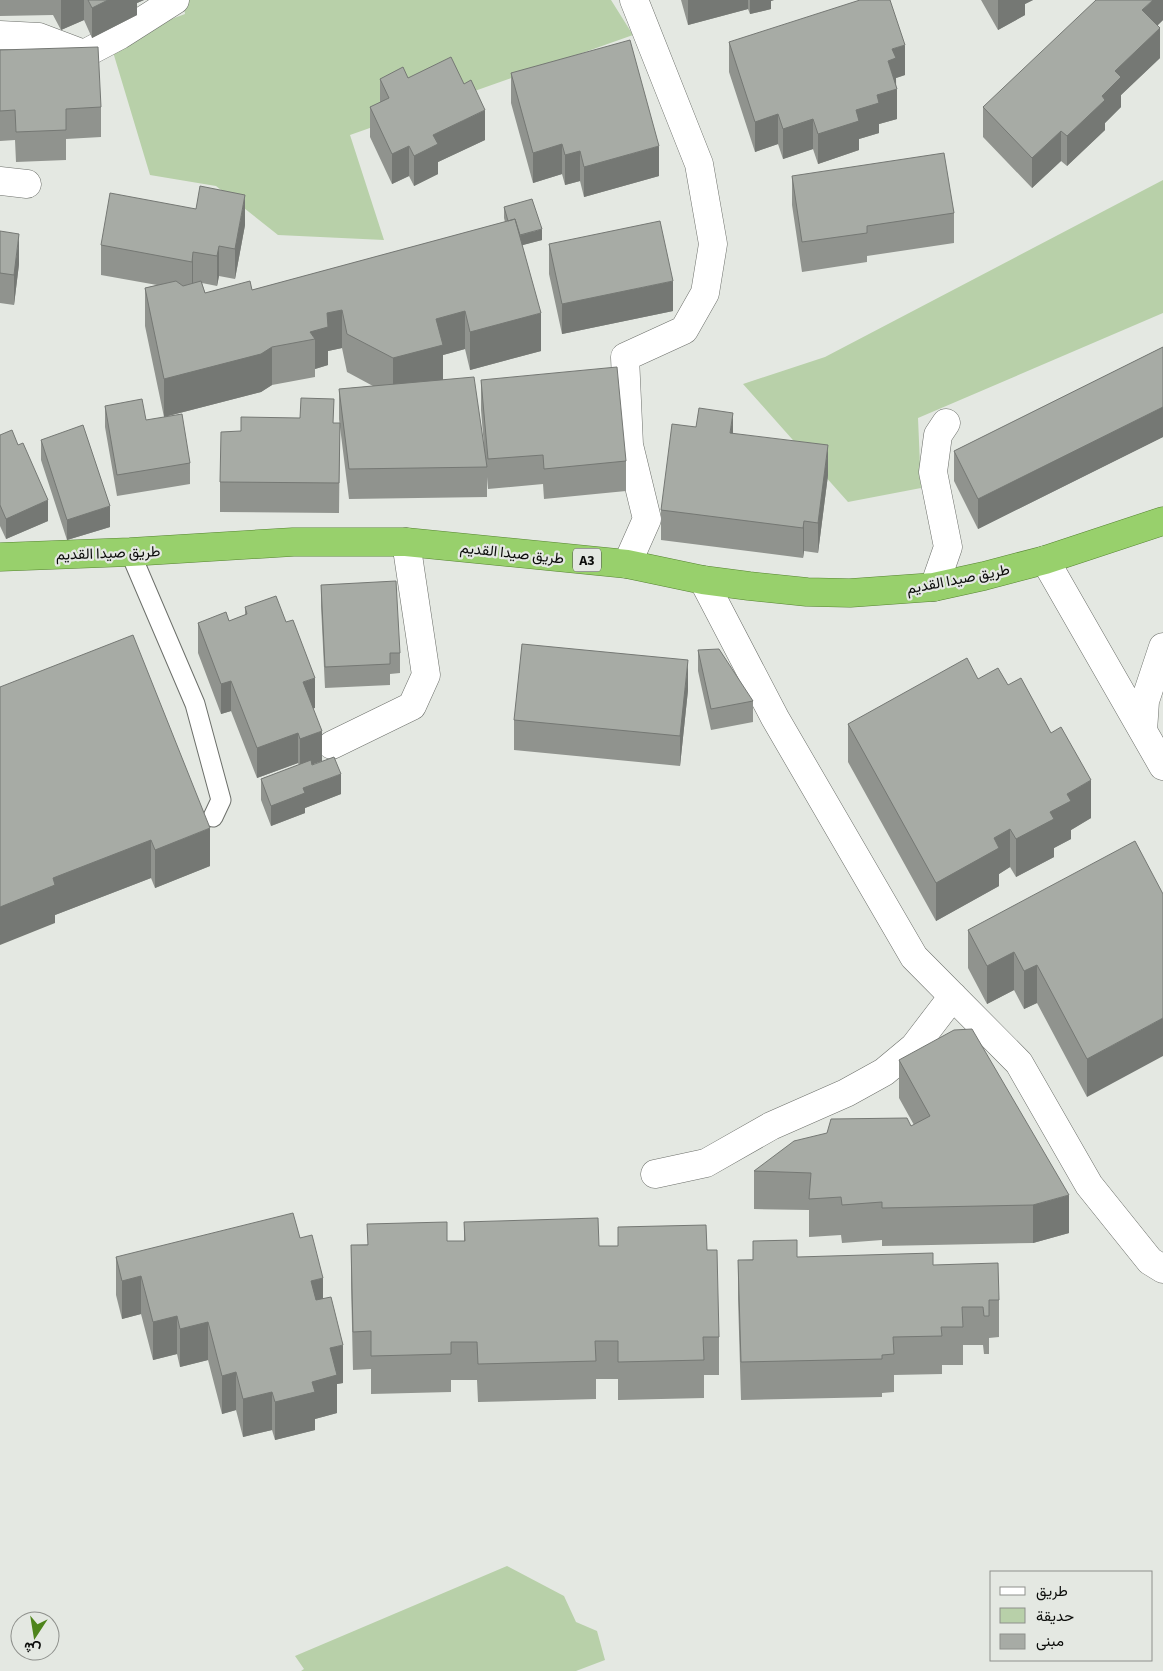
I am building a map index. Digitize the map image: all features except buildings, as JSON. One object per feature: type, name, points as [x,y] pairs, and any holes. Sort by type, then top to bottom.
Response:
[{"type":"highway","name":"طريق صيدا القديم","points":[[0,557],[130,552],[293,542],[406,542],[627,564],[703,580],[807,592],[875,592],[934,587],[1045,560],[1163,521]]},
{"type":"street","points":[[0,35],[39,37],[84,54],[120,36],[175,0]]},
{"type":"street","points":[[627,564],[647,519],[629,445],[625,357],[684,330],[705,293],[713,244],[699,164],[634,0]]},
{"type":"street","points":[[0,181],[28,184]]},
{"type":"street","points":[[934,587],[948,547],[933,472],[938,435],[946,423]]},
{"type":"street","points":[[332,744],[412,706],[426,675],[406,542]]},
{"type":"street","points":[[1045,560],[1163,766]]},
{"type":"street","points":[[703,580],[775,718],[914,957],[1019,1063],[1089,1185],[1150,1261],[1163,1268]]},
{"type":"street","points":[[1143,730],[1145,701],[1163,647]]},
{"type":"street","points":[[655,1174],[706,1163],[771,1126],[846,1093],[884,1072],[914,1047],[953,996]]},
{"type":"lane","points":[[130,552],[195,704],[221,800],[213,818]]},
{"type":"green space","points":[[183,0],[611,0],[633,35],[350,135],[384,240],[278,235],[216,186],[150,175],[110,42],[185,14]]},
{"type":"green space","points":[[1163,180],[1163,313],[918,418],[921,488],[848,502],[743,384],[825,357]]},
{"type":"green space","points":[[507,1566],[564,1596],[576,1622],[597,1631],[605,1660],[576,1671],[301,1671],[304,1669],[295,1656]]}]
